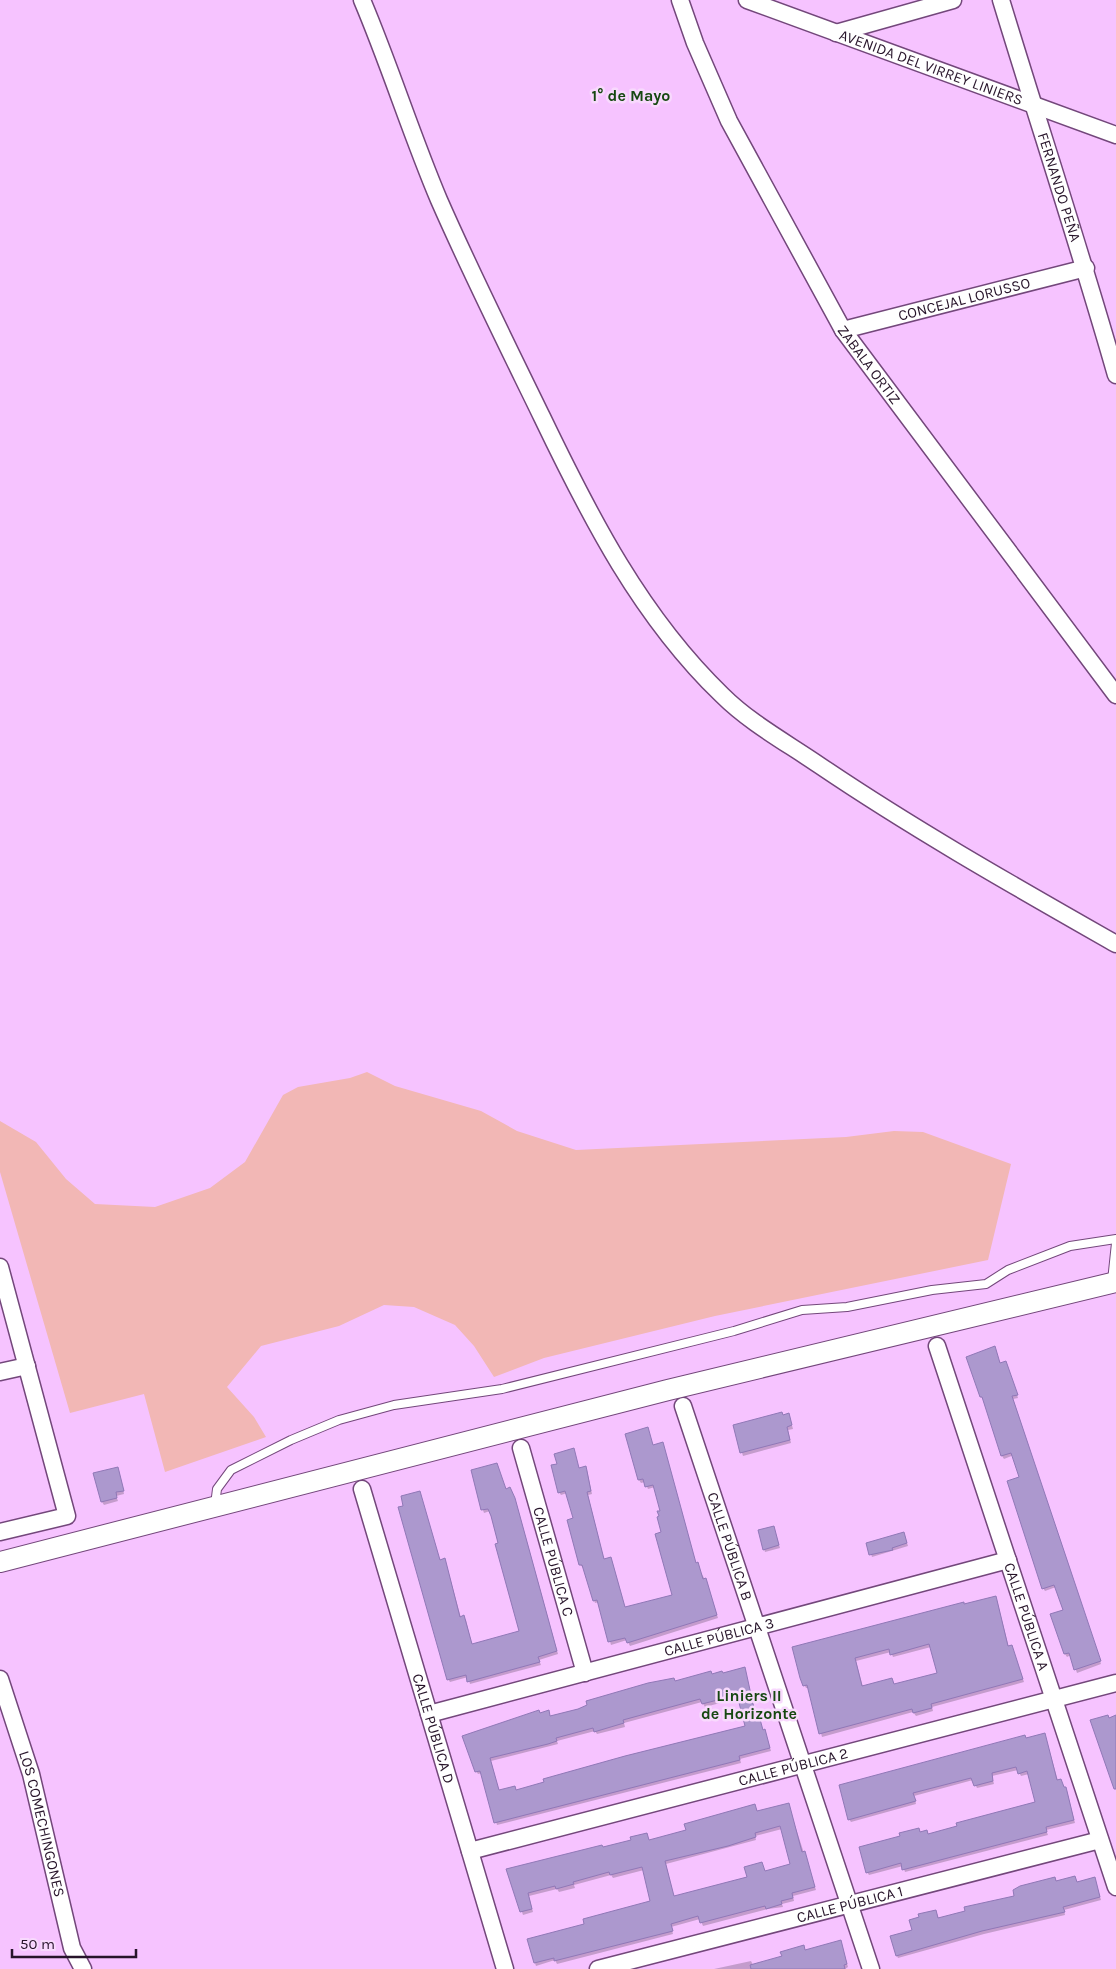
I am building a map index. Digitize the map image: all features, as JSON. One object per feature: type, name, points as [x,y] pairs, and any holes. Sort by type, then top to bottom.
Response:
[{"type":"street","points":[[362,0],[439,199],[497,324],[562,459],[612,554],[638,595],[665,631],[724,698],[756,723],[835,776],[981,868],[1116,944]]},
{"type":"street","name":"ZABALA ORTIZ","points":[[680,0],[695,43],[729,121],[843,330],[1116,695]]},
{"type":"street","name":"AVENIDA DEL VIRREY LINIERS","points":[[747,0],[1116,135]]},
{"type":"street","points":[[836,33],[953,0]]},
{"type":"street","name":"FERNANDO PEÑA","points":[[1002,0],[1033,106],[1086,268],[1116,375]]},
{"type":"street","name":"CONCEJAL LORUSSO","points":[[843,330],[1086,268]]},
{"type":"street","points":[[0,1267],[67,1516],[0,1532]]},
{"type":"street","points":[[0,1562],[658,1393],[1115,1286]]},
{"type":"street","name":"CALLE PÚBLICA A","points":[[937,1346],[1116,1887]]},
{"type":"street","points":[[0,1372],[27,1366]]},
{"type":"street","name":"CALLE PÚBLICA B","points":[[683,1406],[871,1969]]},
{"type":"street","name":"CALLE PÚBLICA C","points":[[521,1448],[585,1673]]},
{"type":"street","name":"CALLE PÚBLICA D","points":[[362,1489],[505,1969]]},
{"type":"street","name":"CALLE PÚBLICA 3","points":[[429,1714],[1008,1560]]},
{"type":"street","name":"LOS COMECHINGONES","points":[[0,1679],[31,1774],[72,1948],[83,1969]]},
{"type":"street","name":"CALLE PÚBLICA 2","points":[[470,1851],[1116,1683]]},
{"type":"street","name":"CALLE PÚBLICA 1","points":[[598,1969],[1100,1840]]},
{"type":"lane","points":[[214,1508],[217,1488],[232,1470],[291,1440],[339,1420],[394,1405],[502,1389],[734,1331],[802,1310],[847,1307],[932,1290],[986,1284],[1008,1270],[1070,1246],[1116,1239]]},
{"type":"lane","points":[[1115,1286],[1116,1244]]},
{"type":"shaded area","points":[[367,1072],[395,1086],[481,1111],[517,1131],[576,1150],[846,1137],[894,1131],[923,1132],[1011,1164],[988,1260],[715,1316],[544,1358],[494,1377],[474,1346],[455,1325],[414,1307],[384,1305],[339,1326],[261,1346],[227,1387],[254,1417],[266,1437],[165,1472],[144,1394],[70,1413],[0,1172],[0,1121],[36,1142],[66,1179],[95,1204],[155,1207],[210,1188],[245,1162],[283,1095],[298,1087],[350,1078]]},
{"type":"building","points":[[995,1346],[1000,1363],[1006,1361],[1018,1395],[1012,1396],[1101,1661],[1074,1670],[1069,1653],[1064,1654],[1050,1614],[1063,1610],[1054,1585],[1042,1589],[1007,1481],[1019,1477],[1011,1453],[1001,1456],[982,1397],[980,1397],[966,1357]]},
{"type":"building","points":[[782,1412],[783,1415],[789,1413],[792,1425],[787,1427],[790,1440],[740,1453],[733,1425]]},
{"type":"building","points":[[648,1427],[653,1445],[663,1442],[696,1563],[698,1562],[703,1579],[706,1578],[717,1615],[627,1643],[625,1638],[608,1642],[597,1600],[593,1601],[582,1565],[579,1565],[567,1520],[573,1518],[565,1491],[558,1493],[551,1465],[557,1464],[554,1454],[574,1448],[579,1468],[586,1466],[591,1491],[587,1492],[604,1559],[611,1557],[625,1607],[672,1595],[655,1534],[661,1532],[657,1517],[659,1516],[657,1511],[660,1511],[653,1485],[645,1487],[643,1479],[638,1480],[625,1434]]},
{"type":"building","points":[[497,1463],[506,1489],[510,1487],[515,1498],[557,1651],[538,1657],[540,1662],[467,1682],[466,1675],[447,1680],[398,1507],[403,1506],[401,1496],[420,1491],[440,1560],[445,1558],[460,1617],[464,1615],[472,1644],[519,1631],[495,1544],[498,1543],[491,1516],[488,1509],[481,1510],[471,1470]]},
{"type":"building","points":[[118,1467],[124,1491],[116,1492],[117,1498],[101,1502],[93,1473]]},
{"type":"building","points":[[774,1526],[779,1545],[763,1550],[758,1530]]},
{"type":"building","points":[[904,1532],[907,1543],[892,1548],[893,1550],[869,1555],[866,1543]]},
{"type":"building","points":[[996,1596],[1008,1646],[1012,1645],[1023,1679],[931,1704],[932,1708],[913,1713],[912,1709],[819,1734],[807,1685],[803,1686],[792,1647],[964,1602],[964,1604]],"holes":[[[929,1644],[937,1673],[894,1684],[892,1678],[862,1686],[855,1658],[889,1649],[890,1655]]]},
{"type":"building","points":[[745,1667],[755,1713],[758,1712],[770,1748],[739,1756],[740,1760],[494,1823],[480,1771],[475,1772],[462,1736],[539,1710],[540,1713],[549,1710],[550,1716],[578,1709],[587,1705],[586,1701],[648,1683],[674,1678],[675,1681],[711,1671],[712,1674],[722,1671],[723,1673]],"holes":[[[737,1695],[745,1726],[625,1756],[543,1779],[544,1782],[516,1790],[515,1786],[499,1790],[490,1758],[548,1744],[557,1741],[556,1738],[593,1728],[594,1732],[624,1723],[623,1720],[700,1699],[702,1704]]]},
{"type":"building","points":[[1108,1715],[1109,1718],[1116,1715],[1116,1789],[1114,1789],[1090,1720]]},
{"type":"building","points":[[1045,1733],[1057,1780],[1061,1779],[1064,1787],[1066,1787],[1074,1820],[1046,1827],[1047,1832],[902,1870],[901,1863],[866,1873],[859,1847],[900,1836],[899,1833],[919,1828],[920,1832],[927,1830],[928,1834],[957,1826],[956,1823],[1035,1802],[1027,1771],[1018,1774],[1016,1767],[992,1773],[993,1781],[974,1786],[971,1778],[913,1793],[916,1801],[848,1820],[839,1785],[1025,1735],[1026,1738]]},
{"type":"building","points":[[789,1803],[802,1852],[805,1851],[815,1887],[792,1893],[793,1898],[781,1901],[782,1904],[766,1909],[765,1906],[700,1923],[698,1916],[671,1924],[673,1931],[554,1961],[554,1958],[534,1963],[527,1939],[584,1924],[583,1919],[650,1901],[642,1867],[610,1875],[609,1872],[556,1889],[555,1886],[528,1893],[532,1909],[520,1912],[506,1869],[602,1845],[603,1847],[631,1840],[630,1837],[647,1833],[649,1840],[686,1830],[684,1824],[755,1804],[757,1811]],"holes":[[[780,1826],[790,1864],[765,1871],[762,1862],[744,1867],[747,1877],[674,1896],[665,1861],[728,1846],[756,1837],[755,1833]]]},
{"type":"building","points":[[1075,1876],[1077,1882],[1095,1877],[1100,1897],[1063,1907],[1065,1912],[982,1931],[896,1956],[890,1936],[912,1930],[909,1920],[919,1917],[918,1914],[936,1910],[938,1918],[965,1911],[964,1907],[1014,1896],[1013,1890],[1020,1886],[1055,1877],[1056,1881]]},
{"type":"building","points":[[841,1940],[847,1964],[844,1965],[845,1969],[751,1969],[750,1965],[782,1956],[780,1952],[804,1945],[805,1950]]},
{"type":"district","name":"1° de Mayo","points":[[631,95]]},
{"type":"district","name":"Liniers II de Horizonte","points":[[749,1704]]}]
